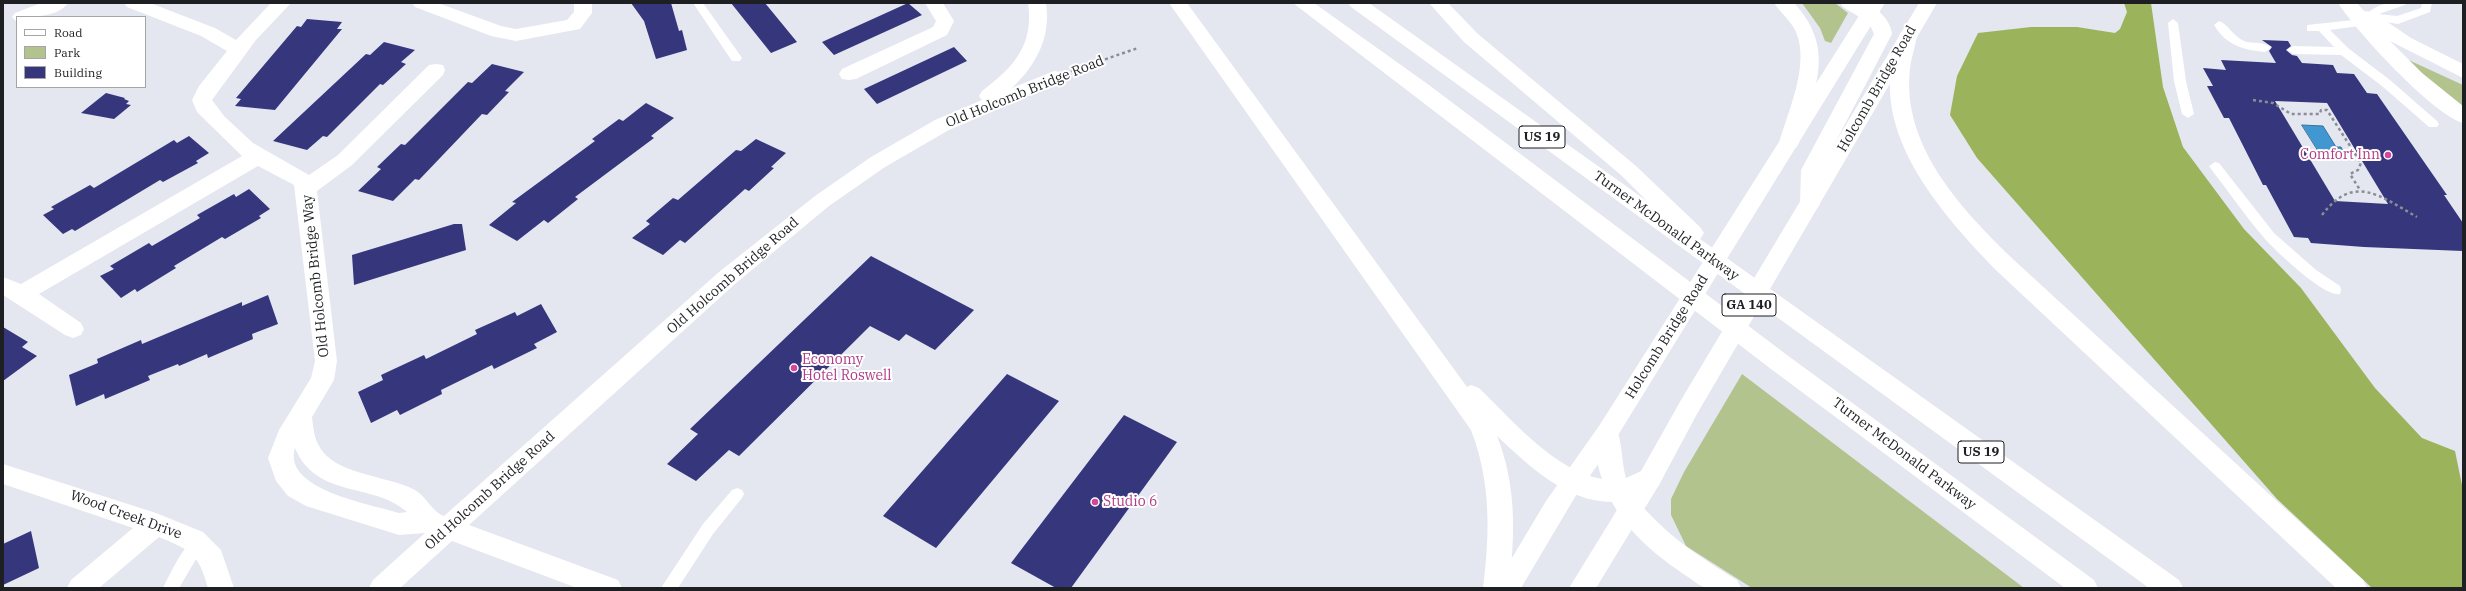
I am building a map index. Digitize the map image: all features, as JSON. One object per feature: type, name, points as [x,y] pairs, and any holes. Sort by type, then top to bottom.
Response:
[{"type":"main road","points":[[24,16],[58,3]]},
{"type":"main road","points":[[133,3],[208,32],[239,49]]},
{"type":"main road","name":"Old Holcomb Bridge Way","points":[[282,3],[239,49],[206,91],[202,100],[204,107],[238,143],[258,156],[297,174],[306,188],[326,361],[322,380],[287,437],[280,458],[285,474],[297,488],[315,498],[399,524],[438,526]]},
{"type":"main road","points":[[421,3],[498,32],[516,35],[573,25],[583,13],[583,3]]},
{"type":"main road","points":[[849,74],[940,31],[945,21],[934,3]]},
{"type":"main road","points":[[942,125],[987,98],[1007,82],[1024,64],[1037,38],[1040,20],[1037,3]]},
{"type":"main road","points":[[1178,3],[1481,425],[1493,453],[1502,514],[1501,551],[1496,588]]},
{"type":"main road","name":"Turner McDonald Parkway","points":[[1302,3],[1422,90],[1779,362],[2085,588]]},
{"type":"main road","name":"Turner McDonald Parkway","points":[[1357,3],[2170,588]]},
{"type":"main road","points":[[1438,3],[1477,43],[1650,190],[1728,271]]},
{"type":"main road","points":[[1784,3],[1805,31],[1811,56],[1810,68],[1789,143]]},
{"type":"main road","points":[[1810,204],[1811,170],[1883,37],[1882,26],[1873,9],[1849,3]]},
{"type":"main road","name":"Holcomb Bridge Road","points":[[1582,588],[1623,500],[1650,478],[1689,407],[1928,3]]},
{"type":"main road","points":[[2347,3],[2365,20],[2463,72]]},
{"type":"main road","points":[[2351,3],[2398,63],[2424,87],[2463,116]]},
{"type":"main road","name":"Holcomb Bridge Road","points":[[1507,588],[1571,479],[1607,433],[1767,175],[1789,143],[1873,9]]},
{"type":"main road","points":[[3,24],[16,18]]},
{"type":"main road","points":[[1908,36],[1902,56],[1899,81],[1904,119],[1924,167],[1959,217],[2007,266],[2354,588]]},
{"type":"main road","points":[[306,188],[345,160],[436,70]]},
{"type":"main road","name":"Old Holcomb Bridge Road","points":[[382,588],[438,526],[762,248],[859,174],[942,125],[1054,77]]},
{"type":"main road","points":[[73,329],[12,290],[258,156]]},
{"type":"main road","points":[[1438,364],[1537,458],[1571,479],[1623,500]]},
{"type":"main road","points":[[300,416],[303,442],[315,462],[340,475],[399,495],[413,502],[438,526],[609,588]]},
{"type":"main road","points":[[1607,433],[1609,467],[1623,500],[1650,534],[1694,567],[1728,588]]},
{"type":"main road","name":"Wood Creek Drive","points":[[3,474],[156,524],[198,544],[212,558],[221,588]]},
{"type":"main road","points":[[80,588],[156,524]]},
{"type":"lane","points":[[698,3],[736,58]]},
{"type":"lane","points":[[2365,20],[2382,8],[2401,3]]},
{"type":"lane","points":[[2311,28],[2323,29],[2365,20],[2398,20],[2426,10],[2427,3]]},
{"type":"lane","points":[[2173,23],[2188,114]]},
{"type":"lane","points":[[2219,24],[2229,39],[2236,44],[2265,48]]},
{"type":"lane","points":[[2323,29],[2344,51],[2386,83],[2432,124]]},
{"type":"lane","points":[[2293,50],[2344,51]]},
{"type":"lane","points":[[2215,166],[2270,236],[2311,273],[2335,290]]},
{"type":"lane","points":[[669,588],[708,529],[737,494]]},
{"type":"lane","points":[[171,588],[181,568],[198,544]]},
{"type":"path","name":"Old Holcomb Bridge Road","points":[[1054,77],[1138,48]]},
{"type":"path","points":[[2253,100],[2273,103],[2291,114],[2320,114],[2321,110],[2327,110],[2361,163],[2358,170],[2350,174],[2360,190]]},
{"type":"path","points":[[2322,215],[2337,195],[2360,190],[2375,195],[2416,217]]},
{"type":"green space","points":[[1802,3],[1835,3],[1848,13],[1831,43],[1825,41],[1820,28]]},
{"type":"green space","points":[[2124,3],[2151,3],[2163,87],[2183,147],[2244,229],[2301,288],[2375,388],[2422,438],[2455,451],[2463,490],[2463,588],[2372,588],[2277,499],[1977,158],[1950,115],[1957,76],[1978,33],[2031,27],[2077,27],[2115,33],[2120,29],[2127,12]]},
{"type":"green space","points":[[2402,57],[2463,85],[2463,112]]},
{"type":"green space","points":[[1742,374],[2024,588],[1752,588],[1686,546],[1671,515],[1671,499],[1684,472]]},
{"type":"water","points":[[2302,125],[2323,126],[2336,147],[2341,147],[2344,153],[2319,152]]},
{"type":"building","points":[[631,3],[671,3],[679,31],[682,30],[687,50],[656,59],[644,21]]},
{"type":"building","points":[[731,3],[765,3],[797,42],[771,53]]},
{"type":"building","points":[[908,3],[922,15],[834,55],[822,42]]},
{"type":"building","points":[[307,19],[342,22],[337,29],[342,29],[275,110],[235,106],[241,99],[236,98],[297,26],[301,27]]},
{"type":"building","name":"Comfort Inn","points":[[2262,40],[2288,41],[2291,46],[2286,50],[2292,55],[2297,56],[2302,63],[2333,65],[2337,73],[2354,74],[2367,93],[2377,94],[2447,195],[2444,195],[2463,223],[2463,251],[2364,247],[2311,243],[2308,238],[2294,237],[2266,185],[2263,185],[2229,118],[2224,118],[2207,86],[2213,86],[2203,68],[2226,70],[2221,60],[2276,63],[2269,51],[2272,47]],"holes":[[[2275,101],[2327,103],[2388,204],[2335,201]]]},
{"type":"building","points":[[384,42],[415,50],[401,62],[406,64],[383,85],[380,84],[327,137],[323,136],[307,150],[273,141],[366,54],[370,55]]},
{"type":"building","points":[[954,47],[967,61],[877,104],[864,89]]},
{"type":"building","points":[[492,64],[524,72],[505,91],[509,92],[487,115],[482,114],[419,180],[415,179],[393,201],[358,191],[381,169],[377,167],[401,144],[405,145],[468,82],[472,83]]},
{"type":"building","points":[[106,93],[125,98],[124,99],[129,101],[126,104],[131,105],[114,119],[81,113]]},
{"type":"building","points":[[646,103],[674,118],[651,136],[654,138],[575,197],[578,199],[548,223],[544,220],[517,241],[489,225],[516,203],[512,202],[595,141],[592,139],[619,119],[623,121]]},
{"type":"building","points":[[189,136],[209,153],[196,161],[198,163],[163,182],[160,180],[75,231],[72,229],[63,234],[43,215],[54,209],[51,207],[90,185],[94,188],[174,140],[177,143]]},
{"type":"building","points":[[756,139],[786,153],[771,167],[774,168],[749,191],[745,189],[685,243],[680,240],[663,255],[632,238],[650,224],[646,221],[673,198],[678,200],[736,150],[741,151]]},
{"type":"building","points":[[249,189],[270,209],[259,216],[261,218],[225,239],[222,237],[174,266],[176,268],[137,292],[135,289],[121,298],[100,276],[114,269],[110,266],[149,243],[152,246],[200,218],[197,215],[234,194],[236,197]]},
{"type":"building","points":[[454,224],[462,224],[466,250],[354,285],[352,255]]},
{"type":"building","name":"Economy Hotel Roswell","points":[[871,256],[974,310],[935,350],[906,334],[899,341],[870,326],[739,456],[729,450],[696,481],[667,464],[698,434],[690,429]]},
{"type":"building","points":[[268,295],[278,324],[252,334],[253,339],[208,358],[207,354],[179,366],[178,364],[148,376],[150,380],[105,399],[104,394],[76,406],[69,375],[98,363],[97,359],[141,340],[142,344],[242,302],[242,306]]},
{"type":"building","points":[[541,304],[557,332],[534,344],[537,348],[494,369],[492,365],[441,390],[442,394],[400,415],[397,410],[371,423],[358,392],[383,380],[381,375],[424,355],[426,359],[477,334],[475,330],[515,312],[517,316]]},
{"type":"building","points":[[3,327],[28,342],[22,347],[37,356],[3,381]]},
{"type":"building","points":[[1007,374],[1059,401],[936,548],[883,516]]},
{"type":"building","name":"Studio 6","points":[[1124,415],[1177,442],[1071,588],[1056,588],[1011,563]]},
{"type":"building","points":[[31,531],[39,568],[3,585],[3,544]]},
{"type":"place","name":"Comfort Inn","points":[[2388,155]]},
{"type":"place","name":"Economy Hotel Roswell","points":[[794,368]]},
{"type":"place","name":"Studio 6","points":[[1095,502]]}]
